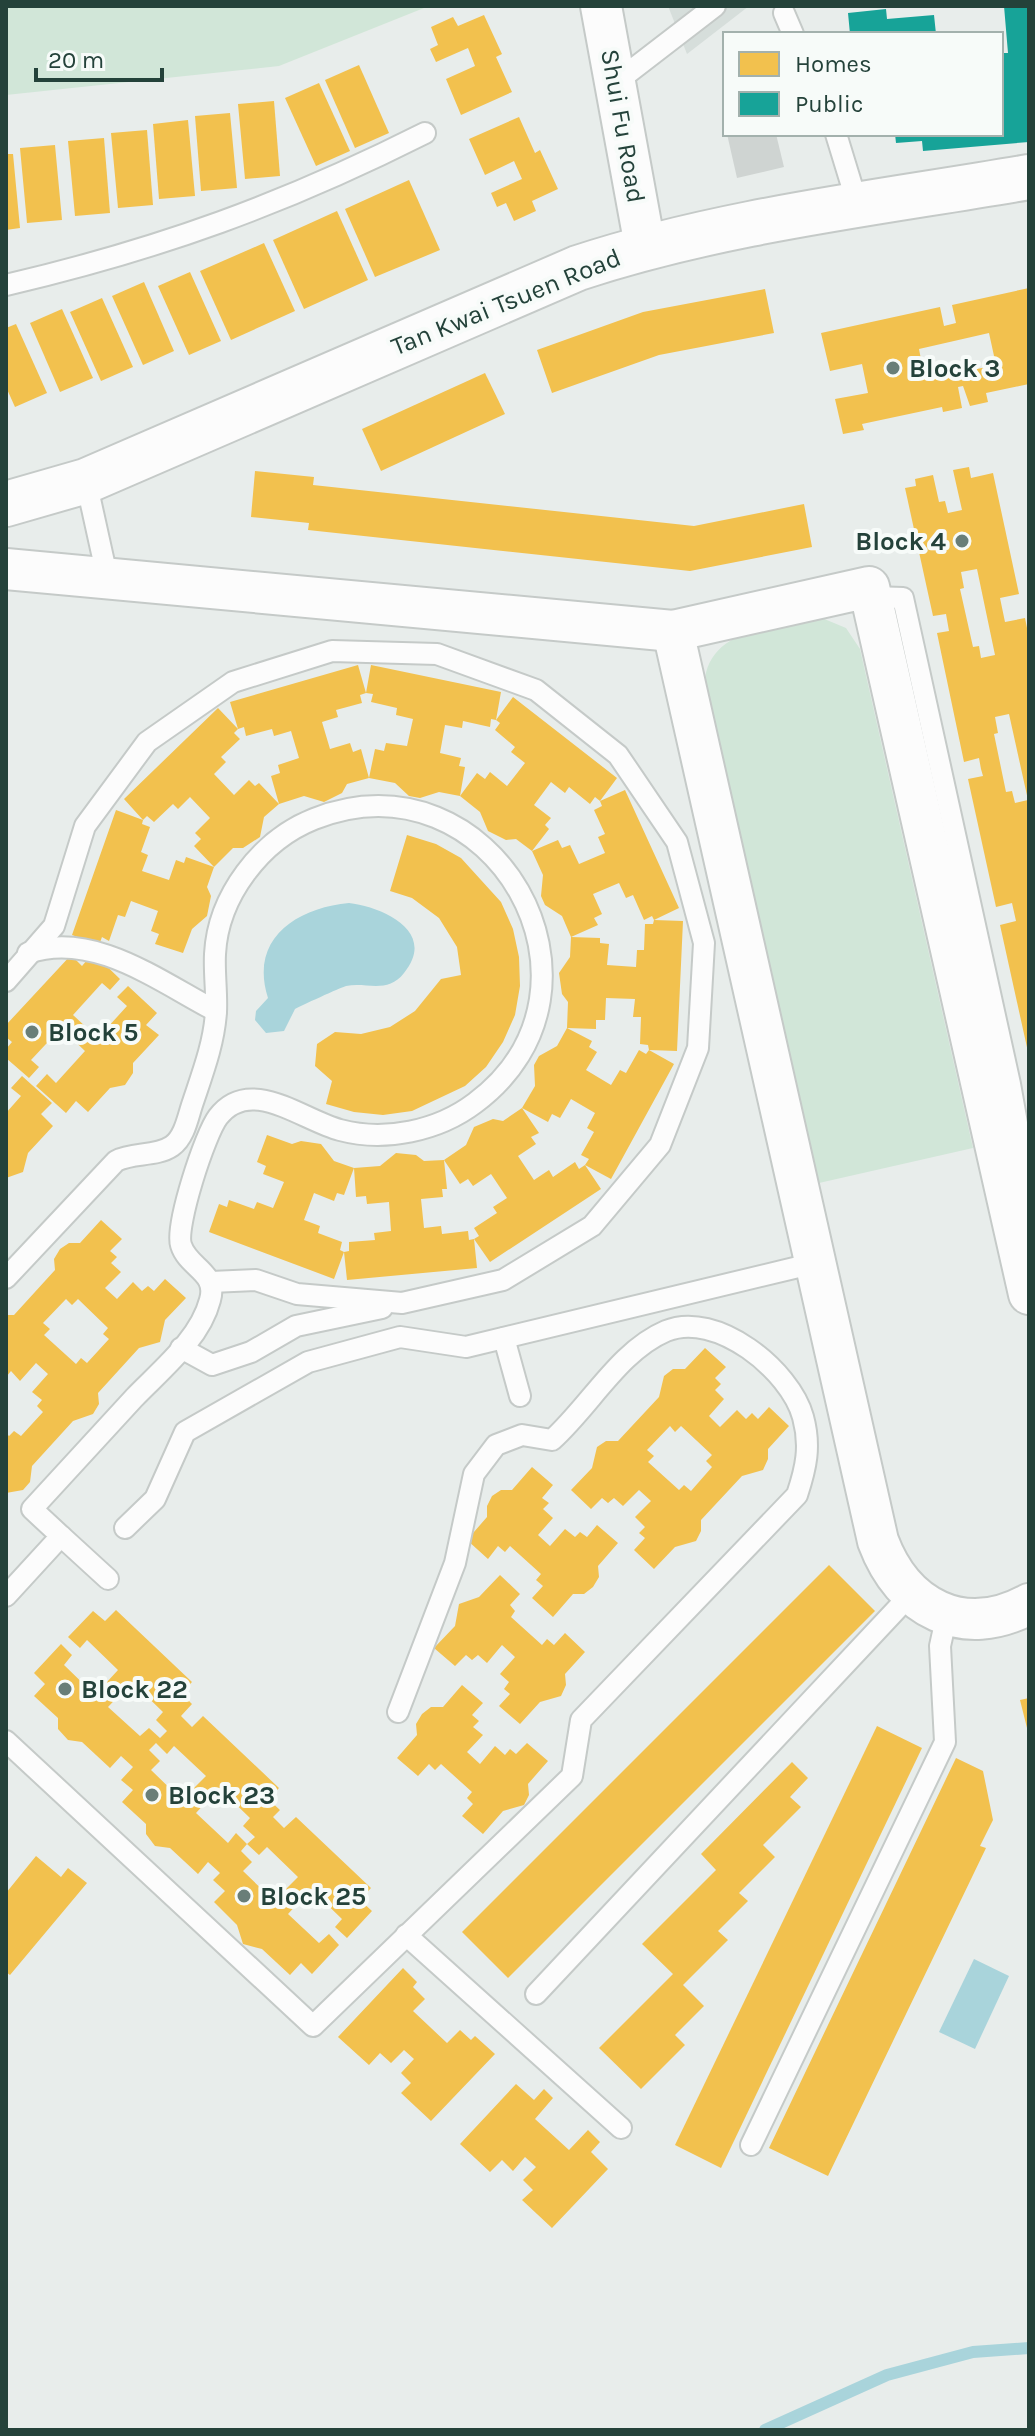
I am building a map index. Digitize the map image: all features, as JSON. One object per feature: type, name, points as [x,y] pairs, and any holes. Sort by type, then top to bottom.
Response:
[{"type":"street","name":"Shui Fu Road","points":[[601,6],[645,246]]},
{"type":"street","name":"Tan Kwai Tsuen Road","points":[[6,504],[86,481],[578,268],[645,246],[712,229],[1029,177]]},
{"type":"street","points":[[6,569],[673,631],[869,587],[1024,1244],[1029,1294]]},
{"type":"street","points":[[673,631],[878,1541],[888,1567],[928,1608],[984,1619],[1012,1613],[1029,1604]]},
{"type":"lane","points":[[615,83],[715,6]]},
{"type":"lane","points":[[784,13],[792,32]]},
{"type":"lane","points":[[6,285],[164,244],[249,214],[345,174],[425,133]]},
{"type":"lane","points":[[837,136],[858,206]]},
{"type":"lane","points":[[86,481],[107,576]]},
{"type":"lane","points":[[872,597],[903,598],[1019,1082],[1029,1190]]},
{"type":"lane","points":[[6,981],[26,954],[54,926],[85,826],[147,742],[233,682],[332,651],[437,654],[536,690],[618,755],[677,842],[704,943],[698,1048],[660,1145],[592,1226],[503,1280],[296,1326],[251,1352],[212,1365],[181,1348]]},
{"type":"lane","points":[[6,1278],[116,1161],[137,1153],[160,1151],[181,1137],[206,1061],[216,1011],[215,951],[222,917],[236,886],[257,859],[283,836],[313,819],[345,809],[380,806],[447,821],[476,839],[501,862],[521,890],[535,922],[542,978],[534,1023],[520,1055],[500,1082],[473,1105],[444,1122],[411,1132],[377,1135],[343,1131],[271,1101],[256,1099],[240,1101],[216,1119],[179,1234],[187,1256],[205,1271],[211,1282],[212,1295],[205,1315],[181,1348],[32,1509],[108,1579]]},
{"type":"lane","points":[[26,954],[50,946],[109,955],[216,1011]]},
{"type":"lane","points":[[125,1528],[155,1499],[185,1432],[308,1362],[400,1337],[466,1347],[815,1263]]},
{"type":"lane","points":[[211,1282],[256,1280],[297,1294],[402,1303]]},
{"type":"lane","points":[[6,1741],[313,2026],[572,1776],[581,1720],[797,1495],[809,1458],[803,1415],[777,1371],[731,1338],[695,1325],[667,1331],[634,1351],[576,1419],[552,1440],[522,1435],[496,1445],[474,1474],[463,1513],[455,1563],[398,1712]]},
{"type":"lane","points":[[504,1338],[520,1396]]},
{"type":"lane","points":[[6,1596],[61,1536]]},
{"type":"lane","points":[[536,1994],[911,1594]]},
{"type":"lane","points":[[751,2145],[945,1742],[940,1646],[947,1614]]},
{"type":"lane","points":[[406,1935],[621,2128]]},
{"type":"shaded area","points":[[668,6],[749,6],[687,54]]},
{"type":"green space","points":[[6,6],[429,6],[279,66],[6,95]]},
{"type":"green space","points":[[822,618],[846,628],[860,649],[973,1148],[819,1183],[705,678],[711,661],[721,648],[734,639],[769,627]]},
{"type":"water","points":[[349,903],[390,916],[410,933],[414,945],[413,958],[404,973],[384,985],[346,986],[295,1009],[284,1031],[266,1033],[255,1020],[256,1011],[268,998],[264,977],[265,959],[271,943],[295,920],[330,906]]},
{"type":"water","points":[[974,1959],[1009,1976],[975,2049],[939,2032]]},
{"type":"building: Homes","points":[[484,15],[502,54],[496,57],[512,92],[461,115],[446,79],[475,66],[468,48],[436,62],[430,49],[438,45],[431,27],[453,17],[458,26]]},
{"type":"building: Homes","points":[[359,65],[389,133],[355,148],[325,80]]},
{"type":"building: Homes","points":[[319,83],[350,151],[316,166],[285,98]]},
{"type":"building: Homes","points":[[274,101],[280,176],[245,179],[238,104]]},
{"type":"building: Homes","points":[[230,113],[237,188],[201,191],[195,116]]},
{"type":"building: Homes","points":[[519,117],[535,153],[540,150],[558,189],[532,201],[536,211],[514,221],[506,203],[497,207],[491,193],[522,179],[514,161],[485,175],[469,139]]},
{"type":"building: Homes","points":[[188,120],[195,196],[159,199],[153,124]]},
{"type":"building: Homes","points":[[147,130],[153,205],[118,208],[111,133]]},
{"type":"building: Homes","points":[[104,138],[110,213],[75,216],[68,141]]},
{"type":"building: Homes","points":[[55,145],[62,220],[27,223],[20,148]]},
{"type":"building: Homes","points":[[6,154],[13,154],[20,228],[6,230]]},
{"type":"building: Homes","points":[[409,180],[440,250],[375,277],[345,209]]},
{"type":"building: Homes","points":[[337,211],[368,280],[304,309],[273,240]]},
{"type":"building: Homes","points":[[264,243],[295,311],[231,340],[200,271]]},
{"type":"building: Homes","points":[[190,272],[221,341],[189,355],[158,286]]},
{"type":"building: Homes","points":[[144,282],[174,351],[143,365],[112,296]]},
{"type":"building: Homes","name":"Block 3","points":[[1029,288],[1029,384],[986,393],[988,402],[970,406],[963,386],[958,387],[962,408],[943,412],[942,407],[862,424],[864,430],[843,434],[835,399],[868,393],[862,364],[830,371],[821,333],[940,307],[944,326],[956,323],[952,305]],"holes":[[[989,333],[996,365],[925,380],[919,349]]]},
{"type":"building: Homes","points":[[765,289],[774,333],[659,355],[552,393],[537,350],[643,312]]},
{"type":"building: Homes","points":[[102,298],[133,367],[101,381],[70,312]]},
{"type":"building: Homes","points":[[62,309],[93,378],[60,392],[30,323]]},
{"type":"building: Homes","points":[[16,324],[47,393],[15,407],[6,387],[6,328]]},
{"type":"building: Homes","points":[[485,373],[505,414],[381,471],[362,429]]},
{"type":"building: Homes","points":[[969,467],[971,478],[993,473],[1019,594],[1000,598],[1005,622],[1025,618],[1029,638],[1028,1052],[1000,925],[1016,921],[1012,903],[996,907],[968,779],[983,776],[979,758],[964,762],[937,633],[949,631],[946,614],[933,616],[905,488],[916,486],[915,479],[933,475],[939,502],[945,501],[948,513],[962,510],[953,470]],"holes":[[[977,569],[995,655],[981,658],[979,646],[973,647],[960,589],[964,588],[961,572]],[[1009,714],[1028,800],[1015,803],[1012,791],[1006,792],[994,734],[998,733],[995,717]]]},
{"type":"building: Homes","points":[[255,471],[314,477],[313,485],[694,526],[804,504],[812,547],[690,571],[308,530],[309,523],[251,517]]},
{"type":"building: Homes","points":[[358,665],[366,693],[360,695],[362,703],[336,710],[338,717],[322,722],[330,749],[350,743],[353,752],[361,749],[369,778],[347,784],[342,793],[324,802],[304,796],[279,804],[271,776],[280,773],[278,765],[299,758],[291,731],[274,736],[272,729],[246,736],[244,727],[238,729],[230,702]]},
{"type":"building: Homes","points":[[371,665],[501,692],[496,720],[491,719],[490,727],[463,721],[462,728],[445,725],[440,753],[461,758],[459,766],[465,767],[460,796],[439,792],[420,798],[409,796],[395,783],[369,778],[375,749],[384,751],[386,743],[407,746],[413,719],[396,715],[397,708],[371,702],[373,694],[366,693]]},
{"type":"building: Homes","points":[[513,697],[617,778],[600,801],[595,797],[590,804],[569,787],[565,793],[551,782],[534,805],[551,818],[545,825],[549,829],[532,851],[516,839],[506,840],[488,831],[480,812],[460,796],[477,773],[485,779],[490,772],[507,786],[525,763],[511,752],[515,747],[495,730],[500,723],[496,720]]},
{"type":"building: Homes","points":[[218,708],[238,729],[234,733],[240,739],[221,757],[226,762],[214,774],[234,795],[249,780],[255,786],[259,783],[279,804],[264,817],[260,837],[243,848],[233,848],[214,867],[194,846],[201,839],[195,833],[210,818],[190,797],[178,809],[173,804],[154,822],[147,816],[143,820],[124,799]]},
{"type":"building: Homes","points":[[625,790],[679,908],[654,920],[652,916],[644,920],[633,895],[626,898],[619,883],[593,894],[602,914],[594,918],[598,925],[571,937],[562,916],[545,905],[541,896],[543,875],[532,851],[558,840],[562,848],[570,845],[579,864],[605,853],[598,837],[605,834],[594,810],[602,806],[600,801]]},
{"type":"building: Homes","points":[[116,810],[143,820],[142,824],[150,827],[141,852],[148,855],[142,871],[169,880],[176,860],[184,863],[186,857],[214,867],[207,887],[211,896],[207,916],[192,929],[183,953],[155,944],[159,934],[151,931],[158,911],[131,901],[125,917],[118,915],[109,941],[102,937],[99,945],[72,935]]},
{"type":"building: Homes","points":[[407,835],[436,844],[461,858],[501,902],[513,929],[519,957],[520,986],[515,1015],[503,1042],[486,1067],[465,1086],[412,1111],[383,1115],[354,1112],[326,1104],[332,1081],[315,1066],[317,1044],[335,1032],[361,1034],[390,1027],[415,1011],[441,979],[461,975],[457,947],[439,918],[412,898],[390,891]]},
{"type":"building: Homes","points":[[654,920],[683,921],[677,1051],[649,1050],[648,1045],[640,1044],[641,1017],[633,1017],[635,999],[606,998],[605,1020],[596,1020],[596,1029],[567,1028],[568,1002],[562,994],[559,973],[570,957],[571,937],[600,938],[600,943],[609,944],[607,965],[636,967],[637,950],[644,950],[645,924],[653,924]]},
{"type":"building: Homes","name":"Block 5","points":[[93,953],[120,979],[110,990],[102,983],[73,1015],[98,1038],[127,1006],[117,997],[128,986],[157,1013],[146,1025],[159,1035],[133,1063],[133,1073],[125,1085],[110,1088],[88,1112],[76,1101],[66,1113],[36,1086],[47,1074],[56,1083],[85,1051],[61,1028],[31,1060],[39,1067],[29,1078],[6,1058],[6,1049],[12,1042],[6,1037],[6,1025],[71,955],[82,966]]},
{"type":"building: Homes","points":[[567,1028],[592,1041],[589,1047],[597,1052],[586,1070],[611,1085],[620,1070],[626,1073],[639,1050],[646,1054],[649,1050],[674,1064],[611,1179],[585,1165],[589,1159],[581,1155],[594,1132],[587,1128],[595,1113],[571,1099],[560,1118],[552,1114],[548,1122],[522,1108],[535,1086],[534,1065],[539,1056],[557,1046]]},
{"type":"building: Homes","points":[[22,1076],[52,1103],[41,1114],[53,1126],[28,1153],[23,1172],[6,1178],[6,1113],[21,1096],[11,1088]]},
{"type":"building: Homes","points":[[522,1108],[539,1133],[531,1137],[536,1144],[518,1156],[534,1180],[549,1170],[553,1177],[575,1162],[579,1169],[585,1165],[601,1189],[490,1262],[474,1239],[479,1236],[474,1228],[497,1213],[493,1207],[507,1198],[491,1174],[473,1186],[468,1179],[460,1184],[444,1160],[466,1145],[474,1127],[493,1119],[503,1121]]},
{"type":"building: Homes","points":[[267,1135],[292,1144],[301,1141],[321,1144],[334,1161],[354,1168],[344,1195],[337,1193],[334,1201],[314,1193],[304,1220],[320,1226],[318,1233],[342,1242],[340,1250],[344,1252],[334,1279],[209,1232],[219,1204],[227,1207],[229,1200],[254,1209],[257,1202],[273,1208],[284,1182],[263,1174],[266,1166],[257,1162]]},
{"type":"building: Homes","points":[[396,1153],[416,1155],[424,1161],[444,1160],[447,1189],[442,1189],[443,1197],[421,1199],[424,1228],[441,1226],[442,1234],[468,1231],[469,1240],[474,1239],[477,1268],[347,1280],[344,1252],[349,1251],[349,1242],[375,1240],[374,1233],[391,1231],[389,1202],[367,1204],[366,1196],[356,1197],[354,1168],[380,1166]]},
{"type":"building: Homes","points":[[101,1220],[122,1239],[110,1251],[117,1257],[111,1263],[121,1272],[105,1288],[117,1299],[133,1282],[142,1291],[148,1286],[154,1291],[165,1279],[186,1298],[165,1320],[160,1342],[139,1348],[98,1393],[99,1404],[93,1414],[73,1421],[32,1466],[30,1482],[23,1490],[6,1493],[6,1433],[9,1436],[14,1431],[21,1436],[43,1412],[37,1406],[42,1400],[32,1392],[48,1374],[36,1363],[20,1381],[11,1371],[6,1377],[6,1315],[14,1315],[55,1270],[54,1259],[60,1249],[69,1243],[80,1243]],"holes":[[[66,1299],[72,1305],[78,1299],[108,1328],[103,1334],[109,1339],[87,1363],[81,1358],[76,1364],[44,1335],[50,1329],[43,1323]]]},
{"type":"building: Homes","points":[[705,1348],[726,1367],[715,1378],[721,1384],[715,1390],[724,1399],[709,1416],[720,1427],[737,1410],[746,1419],[752,1413],[758,1419],[769,1407],[789,1426],[768,1449],[763,1470],[742,1476],[701,1520],[701,1531],[696,1541],[675,1547],[654,1569],[634,1550],[645,1538],[639,1533],[645,1527],[635,1517],[651,1501],[639,1490],[623,1506],[614,1498],[608,1503],[602,1498],[591,1509],[571,1490],[592,1468],[597,1447],[606,1441],[618,1441],[659,1397],[664,1376],[673,1369],[685,1369]],"holes":[[[670,1426],[675,1432],[681,1426],[712,1455],[706,1461],[712,1467],[691,1491],[684,1485],[679,1490],[648,1462],[654,1456],[647,1450]]]},
{"type":"building: Homes","points":[[532,1467],[553,1485],[542,1498],[549,1503],[543,1509],[553,1518],[538,1535],[550,1546],[565,1529],[575,1537],[580,1532],[587,1537],[597,1525],[618,1543],[598,1566],[599,1577],[593,1587],[584,1594],[573,1594],[553,1617],[532,1598],[543,1586],[536,1580],[541,1574],[510,1546],[505,1552],[498,1546],[488,1559],[467,1540],[487,1517],[487,1506],[492,1496],[501,1490],[512,1490]]},
{"type":"building: Homes","points":[[829,1565],[875,1611],[508,1978],[462,1932]]},
{"type":"building: Homes","points":[[500,1575],[520,1594],[510,1605],[515,1611],[511,1617],[542,1645],[547,1639],[554,1645],[565,1633],[585,1652],[565,1674],[566,1685],[561,1696],[540,1702],[520,1724],[499,1706],[510,1694],[504,1689],[509,1682],[500,1674],[515,1657],[502,1645],[487,1663],[478,1655],[472,1660],[466,1655],[455,1666],[434,1648],[455,1626],[459,1604],[479,1597]]},
{"type":"building: Homes","points":[[116,1610],[192,1682],[181,1693],[192,1704],[181,1716],[192,1727],[203,1716],[279,1788],[268,1799],[280,1810],[273,1817],[284,1828],[296,1817],[371,1888],[360,1900],[372,1911],[347,1938],[335,1927],[342,1919],[311,1889],[288,1914],[319,1943],[329,1934],[339,1945],[312,1974],[301,1963],[290,1975],[262,1949],[243,1944],[237,1925],[214,1902],[225,1891],[213,1880],[220,1873],[208,1862],[198,1874],[170,1848],[155,1846],[146,1834],[146,1824],[122,1802],[133,1790],[121,1780],[133,1767],[121,1756],[110,1768],[82,1742],[68,1740],[58,1729],[58,1718],[34,1696],[45,1684],[34,1673],[61,1644],[72,1655],[64,1665],[95,1695],[118,1670],[87,1640],[80,1648],[68,1637],[93,1611],[105,1621]],"holes":[[[132,1682],[163,1712],[156,1720],[167,1731],[160,1738],[149,1728],[140,1736],[108,1707]],[[156,1743],[167,1754],[174,1746],[206,1776],[182,1800],[151,1770],[160,1761],[149,1750]],[[219,1788],[250,1818],[243,1826],[255,1837],[247,1844],[236,1833],[228,1843],[196,1813]],[[247,1844],[259,1855],[267,1847],[298,1877],[274,1901],[243,1871],[252,1862],[241,1851]]]},
{"type":"building: Homes","points":[[462,1685],[483,1703],[472,1715],[479,1721],[473,1727],[483,1735],[467,1752],[480,1764],[495,1746],[505,1755],[510,1749],[516,1754],[527,1743],[548,1761],[528,1784],[529,1795],[524,1805],[503,1811],[483,1834],[462,1816],[473,1804],[467,1798],[472,1792],[441,1764],[435,1770],[429,1764],[418,1776],[397,1758],[417,1735],[416,1724],[422,1714],[431,1707],[443,1707]]},
{"type":"building: Homes","points":[[1029,1698],[1029,1732],[1028,1732],[1020,1700]]},
{"type":"building: Homes","points":[[877,1726],[922,1748],[721,2168],[675,2145]]},
{"type":"building: Homes","points":[[956,1758],[983,1771],[993,1820],[980,1846],[986,1848],[828,2176],[769,2148]]},
{"type":"building: Homes","points":[[792,1762],[808,1778],[790,1797],[801,1807],[763,1845],[775,1857],[739,1893],[748,1901],[718,1931],[728,1940],[683,1985],[704,2006],[675,2035],[685,2045],[641,2089],[599,2048],[673,1974],[642,1944],[716,1870],[701,1854]]},
{"type":"building: Homes","points":[[36,1856],[61,1877],[68,1868],[87,1883],[10,1975],[6,1972],[6,1893]]},
{"type":"building: Homes","points":[[403,1968],[417,1982],[413,1987],[425,1999],[413,2011],[447,2043],[460,2030],[471,2040],[475,2036],[495,2054],[431,2121],[401,2093],[411,2083],[401,2073],[414,2059],[404,2050],[391,2063],[380,2053],[369,2065],[338,2037]]},
{"type":"building: Homes","points":[[516,2084],[534,2100],[544,2089],[553,2098],[535,2119],[569,2150],[588,2130],[600,2142],[591,2152],[608,2169],[552,2228],[522,2200],[533,2190],[523,2180],[536,2167],[525,2157],[513,2171],[502,2160],[490,2172],[460,2144]]},
{"type":"building: Public","points":[[1004,6],[1029,6],[1029,142],[923,151],[922,141],[896,143],[895,136],[1003,136],[1003,53],[1008,53]]},
{"type":"building: Public","points":[[886,9],[887,19],[934,15],[936,32],[850,32],[848,13]]},
{"type":"building: Other","points":[[727,136],[776,136],[784,167],[737,178]]},
{"type":"waterway","points":[[765,2430],[887,2375],[973,2352],[1029,2348]]},
{"type":"place","name":"Block 3","points":[[893,368]]},
{"type":"place","name":"Block 4","points":[[962,541]]},
{"type":"place","name":"Block 5","points":[[32,1032]]},
{"type":"place","name":"Block 22","points":[[65,1689]]},
{"type":"place","name":"Block 23","points":[[152,1795]]},
{"type":"place","name":"Block 25","points":[[244,1896]]}]
